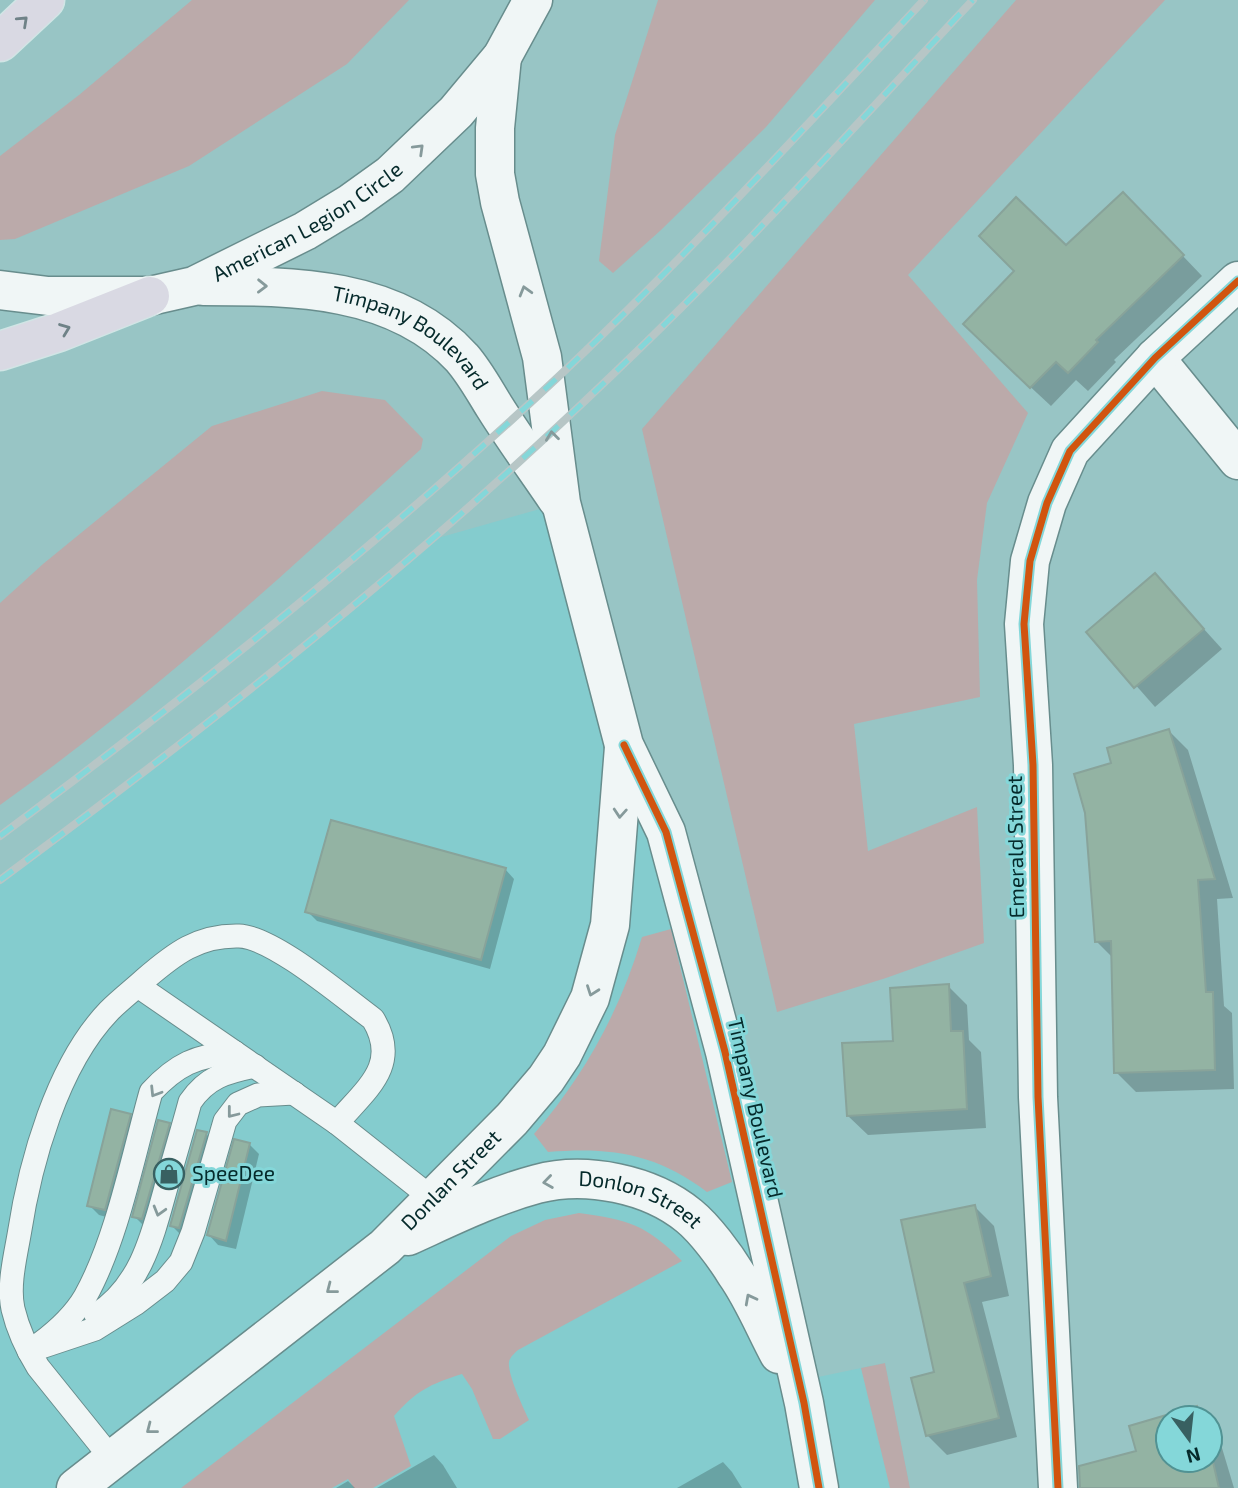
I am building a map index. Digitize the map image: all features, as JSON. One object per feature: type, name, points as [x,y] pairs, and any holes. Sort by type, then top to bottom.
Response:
[{"type":"highway","points":[[0,42],[46,0]]},
{"type":"highway","points":[[0,351],[59,332],[150,296]]},
{"type":"main road","name":"American Legion Circle","points":[[0,290],[48,296],[150,296],[194,286],[305,231],[390,175],[456,112],[502,57],[533,0]]},
{"type":"main road","name":"Timpany Boulevard","points":[[502,57],[495,128],[495,174],[500,202],[542,357],[561,503],[624,745],[666,832],[725,1052],[804,1403],[819,1488]]},
{"type":"main road","name":"Emerald Street","points":[[1058,1488],[1038,1097],[1033,765],[1024,624],[1030,561],[1047,503],[1070,452],[1155,358],[1238,281]]},
{"type":"main road","name":"Timpany Boulevard","points":[[194,286],[282,286],[375,303],[400,313],[461,356],[561,503]]},
{"type":"main road","points":[[1155,358],[1238,460]]},
{"type":"main road","name":"Donlan Street","points":[[75,1488],[385,1247],[513,1119],[546,1079],[567,1046],[590,998],[610,925],[624,745]]},
{"type":"main road","name":"Donlon Street","points":[[385,1247],[481,1203],[539,1183],[571,1180],[611,1181],[653,1196],[672,1204],[691,1217],[737,1274],[804,1403]]},
{"type":"lane","points":[[113,1459],[38,1367],[29,1351],[13,1307],[14,1268],[24,1200],[50,1109],[85,1044],[108,1012],[174,954],[204,940],[240,936],[271,945],[373,1019],[383,1036],[384,1055],[379,1073],[337,1123]]},
{"type":"lane","points":[[138,986],[337,1123],[433,1199]]},
{"type":"lane","points":[[29,1351],[51,1335],[84,1299],[99,1270],[151,1092],[180,1067],[206,1055],[234,1052]]},
{"type":"lane","points":[[29,1351],[67,1334],[105,1309],[130,1284],[148,1249],[190,1102],[200,1088],[217,1077],[232,1070],[255,1066]]},
{"type":"lane","points":[[29,1351],[95,1329],[135,1304],[165,1280],[181,1262],[193,1232],[225,1121],[238,1104],[258,1095],[294,1093]]},
{"type":"shaded area","points":[[192,0],[409,0],[347,64],[189,166],[15,239],[0,240],[0,156],[79,95]]},
{"type":"shaded area","points":[[658,0],[875,0],[766,127],[613,273],[599,261],[615,135]]},
{"type":"shaded area","points":[[1016,0],[1165,0],[908,275],[1028,413],[987,503],[977,580],[980,697],[854,724],[868,851],[977,807],[984,943],[886,978],[777,1012],[642,429]]},
{"type":"shaded area","points":[[322,391],[385,400],[423,439],[421,449],[164,678],[0,805],[0,603],[43,564],[212,426]]},
{"type":"shaded area","points":[[561,503],[799,1381],[885,1363],[910,1488],[0,1488],[0,880],[135,780],[285,662],[431,540]]},
{"type":"shaded area","points":[[671,929],[732,1182],[707,1192],[669,1169],[632,1156],[592,1151],[548,1152],[534,1134],[569,1089],[598,1042],[623,991],[642,937]]},
{"type":"shaded area","points":[[579,1213],[611,1218],[647,1231],[682,1261],[514,1354],[510,1359],[510,1371],[529,1420],[500,1439],[493,1439],[472,1389],[462,1374],[424,1389],[394,1416],[411,1466],[373,1488],[354,1488],[348,1479],[332,1488],[181,1488],[511,1236],[545,1220]]},
{"type":"shaded area","points":[[885,1363],[910,1488],[890,1488],[861,1368]]},
{"type":"building","points":[[1123,192],[1184,255],[1096,340],[1098,342],[1068,373],[1056,362],[1030,388],[963,324],[1014,271],[979,236],[1016,197],[1066,245]]},
{"type":"building","points":[[1155,573],[1204,629],[1134,688],[1086,632]]},
{"type":"building","points":[[1169,729],[1215,879],[1198,880],[1206,992],[1213,992],[1215,1070],[1114,1073],[1111,941],[1095,942],[1085,813],[1074,774],[1111,763],[1107,748]]},
{"type":"building","points":[[331,820],[506,868],[481,960],[305,912]]},
{"type":"building","points":[[949,984],[951,1031],[963,1031],[967,1109],[847,1116],[842,1043],[893,1041],[890,988]]},
{"type":"building","points":[[111,1109],[131,1114],[105,1210],[87,1206]]},
{"type":"building","points":[[158,1120],[170,1123],[142,1219],[132,1217]]},
{"type":"building","points":[[197,1130],[207,1132],[179,1228],[170,1226]]},
{"type":"building","points":[[234,1139],[250,1143],[226,1241],[207,1235]]},
{"type":"building","points":[[975,1205],[991,1276],[964,1283],[999,1418],[926,1436],[911,1378],[934,1372],[901,1220]]},
{"type":"building","points":[[1154,1419],[1154,1474],[1216,1474],[1219,1488],[1080,1488],[1079,1466],[1136,1451],[1129,1426]]},
{"type":"railway","points":[[0,836],[144,727],[285,615],[490,439],[605,333],[744,192],[924,0]]},
{"type":"railway","points":[[0,880],[272,672],[379,585],[506,474],[617,371],[724,265],[973,0]]},
{"type":"cycle path","points":[[1058,1488],[1038,1097],[1033,765],[1024,624],[1030,561],[1047,503],[1070,451],[1155,358],[1238,281]]},
{"type":"cycle path","points":[[624,745],[666,832],[725,1052],[804,1403],[819,1488]]},
{"type":"place","name":"SpeeDee","points":[[169,1174]]}]
